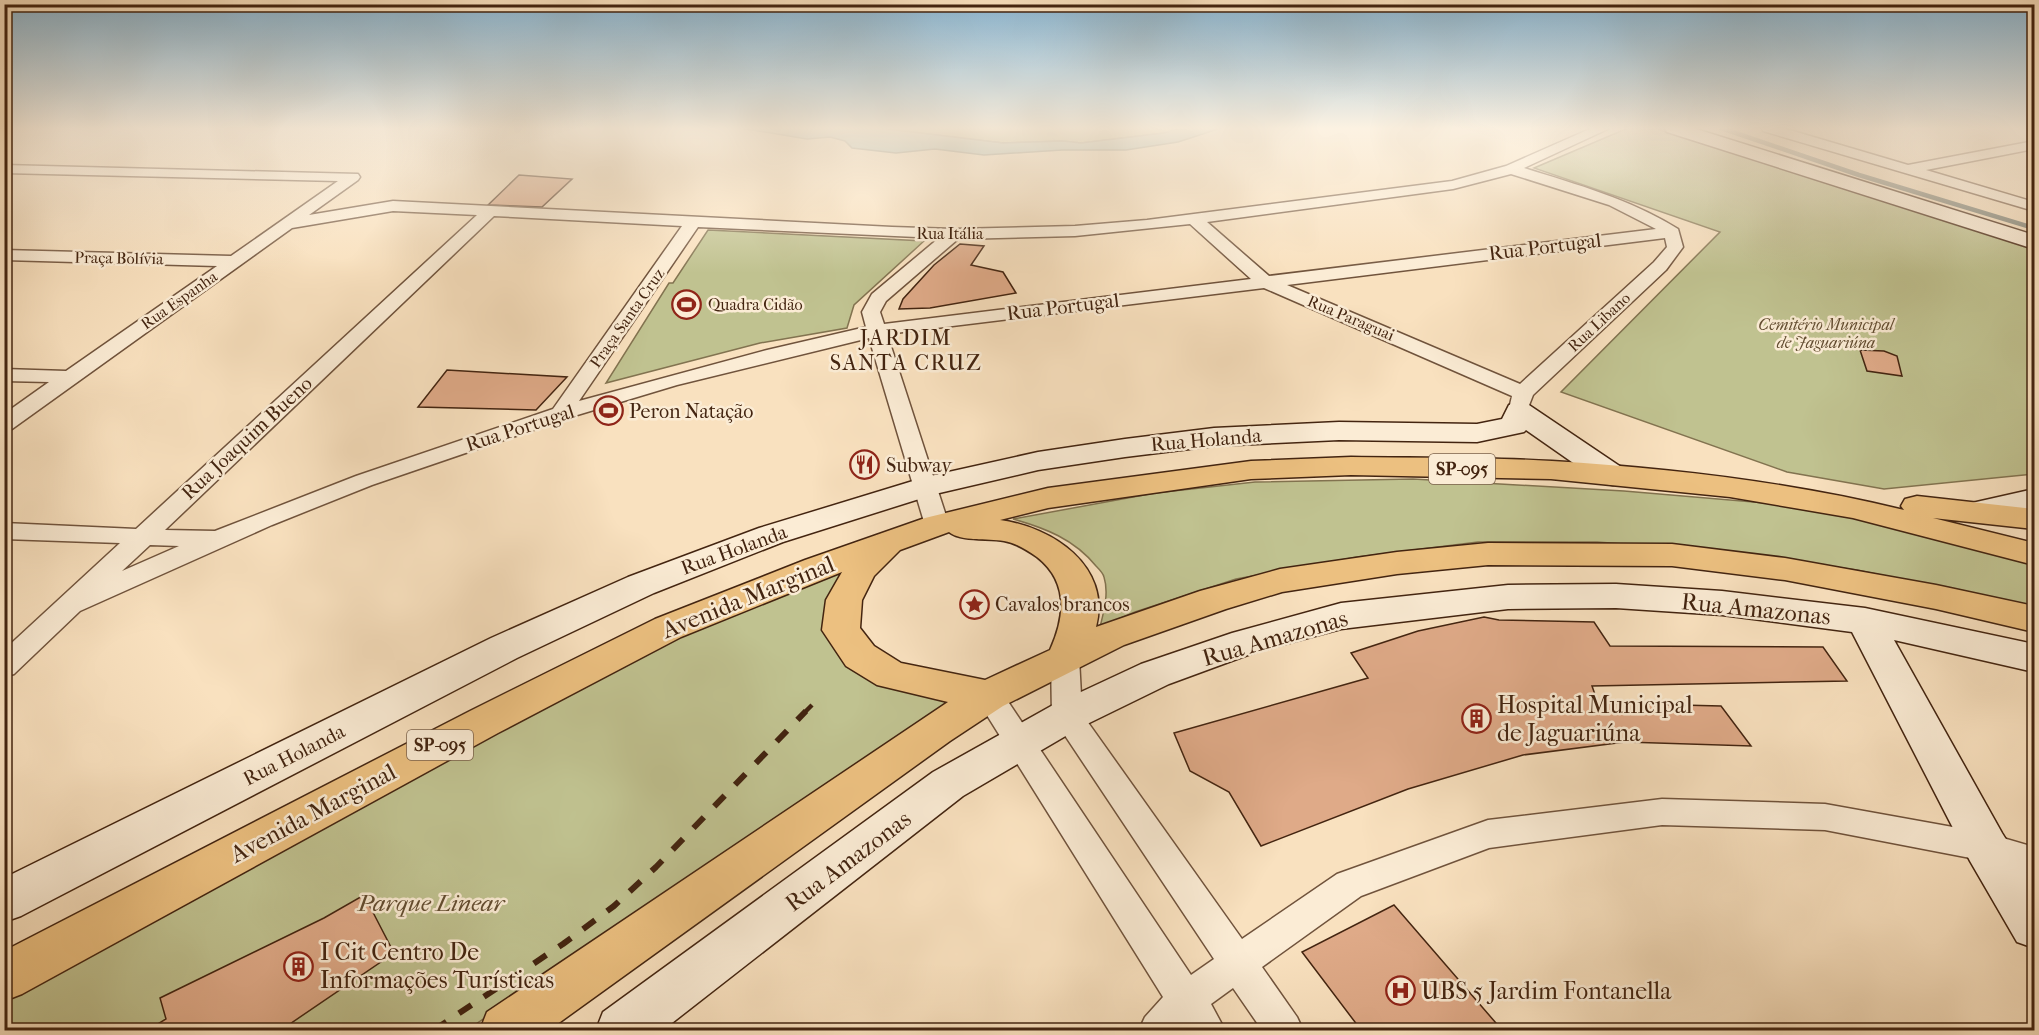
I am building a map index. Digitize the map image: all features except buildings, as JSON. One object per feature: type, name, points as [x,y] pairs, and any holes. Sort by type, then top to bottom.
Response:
[{"type":"main road","name":"SP-095","points":[[889,542],[937,525],[1048,498],[1251,470],[1351,466],[1551,470],[2034,519]]},
{"type":"main road","name":"SP-095","points":[[1730,487],[1854,508],[2034,554]]},
{"type":"main road","points":[[937,525],[994,529],[1029,537],[1048,548],[1070,568],[1080,592],[1079,622],[1065,658]]},
{"type":"main road","points":[[889,542],[860,570],[844,600],[841,630],[860,656],[891,675],[989,696]]},
{"type":"main road","name":"Avenida Marginal","points":[[4,977],[484,722],[668,628],[817,568],[889,542]]},
{"type":"main road","points":[[506,1030],[925,737],[989,696],[1111,636],[1213,600],[1280,581],[1488,554],[1672,555],[1785,569],[1936,597],[2034,620]]},
{"type":"street","name":"Rua Espanha","points":[[4,424],[353,177],[322,176]]},
{"type":"street","name":"Rua Itália","points":[[286,224],[393,206],[954,234],[1075,231],[1194,219],[1453,185],[1485,176]]},
{"type":"street","points":[[1533,176],[1628,207],[1654,219],[1672,232]]},
{"type":"street","points":[[1824,176],[2034,242]]},
{"type":"street","points":[[1931,176],[2034,207]]},
{"type":"street","name":"Rua Joaquim Bueno","points":[[4,667],[490,211]]},
{"type":"street","name":"Rua Paraguai","points":[[1194,219],[1264,281],[1519,410]]},
{"type":"street","name":"Praça Santa Cruz","points":[[560,414],[693,222]]},
{"type":"street","name":"Rua Portugal","points":[[231,533],[387,473],[560,414],[717,368],[878,330],[1672,232]]},
{"type":"street","name":"Rua Libano","points":[[1519,410],[1660,266],[1675,247],[1672,232]]},
{"type":"street","points":[[937,525],[871,312],[878,298],[954,234]]},
{"type":"street","name":"Praça Bolívia","points":[[4,255],[234,261]]},
{"type":"street","points":[[4,375],[71,376]]},
{"type":"street","points":[[1519,410],[1541,442],[1555,456],[1551,470]]},
{"type":"street","points":[[1519,410],[1613,476]]},
{"type":"street","name":"Rua Holanda","points":[[4,901],[504,648],[641,585],[771,535],[926,487],[1038,461],[1214,437],[1338,431],[1477,433],[1519,410]]},
{"type":"street","points":[[1974,512],[2034,500]]},
{"type":"street","points":[[4,531],[199,539],[231,533]]},
{"type":"street","points":[[68,606],[140,571],[231,533]]},
{"type":"street","name":"Rua Amazonas","points":[[622,1030],[948,784],[1067,716],[1155,674],[1245,642],[1341,616],[1508,597],[1616,596],[1722,603],[1865,621],[2034,658]]},
{"type":"street","points":[[1865,621],[1986,847],[2034,926]]},
{"type":"street","points":[[1065,658],[1067,716],[1284,1030]]},
{"type":"street","points":[[989,696],[1206,1030]]},
{"type":"street","points":[[1158,1030],[1186,1000],[1350,885],[1488,834],[1662,812],[1825,817],[1986,847],[2034,861]]},
{"type":"green space","name":"Cemitério Municipal de Jaguariúna","points":[[1558,176],[1806,176],[2034,249],[2034,474],[1884,489],[1787,472],[1561,392],[1720,232]]},
{"type":"green space","points":[[708,230],[924,241],[854,305],[847,328],[760,343],[606,383],[669,283],[673,283]]},
{"type":"green space","points":[[1413,479],[1624,491],[1812,507],[2034,561],[2034,607],[1857,570],[1706,550],[1597,542],[1478,542],[1357,557],[1236,579],[1135,612],[1100,627],[1106,596],[1101,571],[1069,542],[1036,526],[1013,519],[1155,493],[1255,482]]},
{"type":"green space","name":"Parque Linear","points":[[874,551],[850,573],[858,660],[971,695],[908,732],[467,1030],[5,1030],[5,987],[671,637]]},
{"type":"waterway","points":[[1863,176],[2034,228]]},
{"type":"railway","points":[[806,711],[812,705]]},
{"type":"railway","points":[[434,1030],[563,944],[614,906],[656,867],[806,711]]},
{"type":"place","name":"Quadra Cidão","points":[[687,304]]},
{"type":"place","name":"Peron Natação","points":[[608,411]]},
{"type":"place","name":"Subway","points":[[865,465]]},
{"type":"place","name":"Cavalos brancos","points":[[974,604]]},
{"type":"place","name":"Hospital Municipal de Jaguariúna","points":[[1476,719]]},
{"type":"place","name":"I Cit Centro De Informações Turísticas","points":[[299,966]]},
{"type":"place","name":"UBS 5 Jardim Fontanella","points":[[1400,991]]},
{"type":"district","name":"JARDIM SANTA CRUZ","points":[[906,350]]}]
